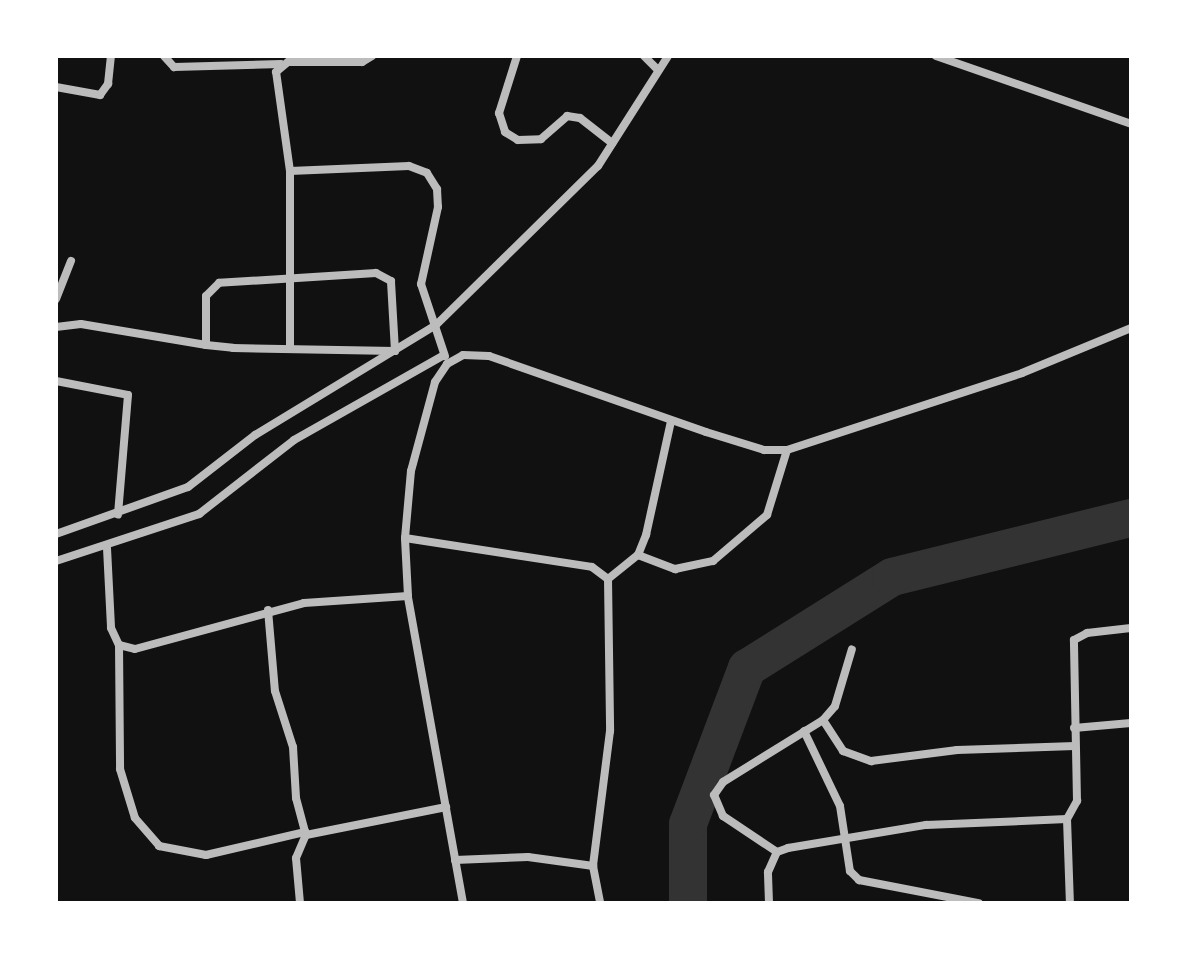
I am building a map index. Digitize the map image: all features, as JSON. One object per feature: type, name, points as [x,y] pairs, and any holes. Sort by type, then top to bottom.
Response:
[{"type":"street","points":[[56,87],[100,95],[108,84],[111,56]]},
{"type":"street","points":[[164,56],[174,67],[281,64],[372,56]]},
{"type":"street","points":[[517,56],[499,113],[505,132],[518,140],[541,139],[567,116],[580,118],[612,143]]},
{"type":"street","points":[[644,56],[658,70]]},
{"type":"street","points":[[56,534],[118,515],[188,487],[255,435],[436,325],[575,192],[612,143],[668,56]]},
{"type":"street","points":[[936,56],[1131,124]]},
{"type":"street","points":[[281,64],[276,72],[290,171],[290,347]]},
{"type":"street","points":[[290,171],[409,166],[427,173],[437,189],[438,207],[421,284],[446,360],[435,382],[411,471],[405,538],[408,596],[463,903]]},
{"type":"street","points":[[56,299],[71,261]]},
{"type":"street","points":[[206,345],[209,288],[289,278],[388,276],[395,351]]},
{"type":"street","points":[[56,327],[81,324],[206,345],[395,351]]},
{"type":"street","points":[[56,561],[107,548],[199,514],[294,440],[446,360],[463,355],[489,356],[671,421],[764,450],[787,450],[1022,373],[1131,328]]},
{"type":"street","points":[[56,381],[128,395],[118,515]]},
{"type":"street","points":[[608,579],[638,555],[671,421]]},
{"type":"street","points":[[638,555],[675,569],[713,561],[767,515],[787,450]]},
{"type":"street","points":[[405,538],[592,567],[608,579]]},
{"type":"street","points":[[107,548],[111,628],[119,645],[120,769],[135,818],[159,846],[206,855],[446,807]]},
{"type":"street","points":[[600,903],[593,866],[610,731],[608,579]]},
{"type":"street","points":[[119,645],[135,649],[157,645],[268,610],[330,600],[408,596]]},
{"type":"street","points":[[268,610],[275,691],[293,747],[296,798],[306,834],[296,858],[300,903]]},
{"type":"street","points":[[1070,903],[1067,819],[1077,801],[1074,640],[1087,633],[1131,628]]},
{"type":"street","points":[[852,649],[835,706],[823,720],[723,782],[714,795],[723,816],[777,852],[845,836],[926,825],[1067,819]]},
{"type":"street","points":[[823,720],[843,751],[871,761],[979,748],[1075,746]]},
{"type":"street","points":[[1074,728],[1131,723]]},
{"type":"street","points":[[804,731],[840,806],[850,871],[859,880],[979,903]]},
{"type":"street","points":[[769,903],[768,872],[777,852]]},
{"type":"street","points":[[455,860],[528,857],[593,866]]},
{"type":"waterway","points":[[688,903],[688,824],[747,668],[892,577],[1131,518]]}]
